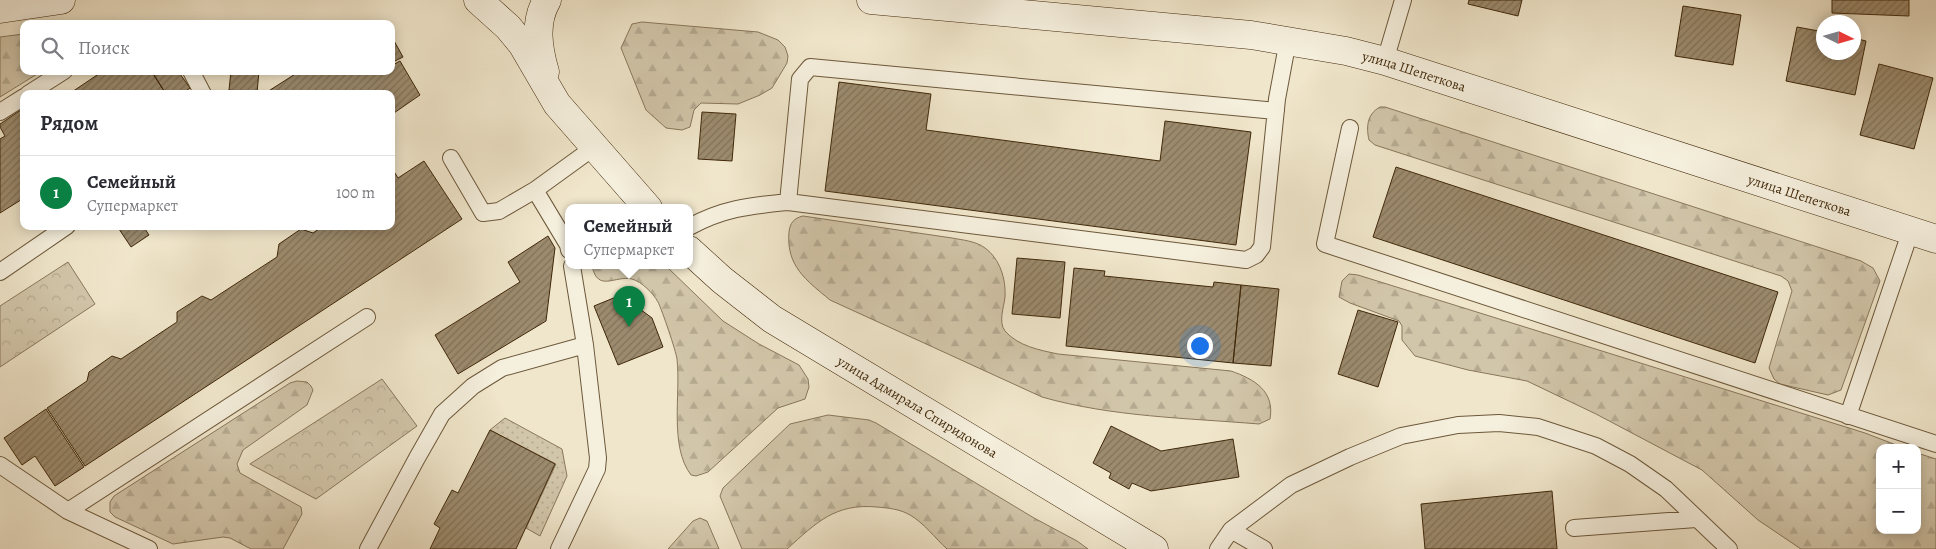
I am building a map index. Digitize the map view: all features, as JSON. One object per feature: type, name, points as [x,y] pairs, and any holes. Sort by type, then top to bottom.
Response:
[{"type":"main road","points":[[0,9],[61,0]]},
{"type":"main road","points":[[478,0],[508,26],[522,44],[553,98],[594,148],[644,204]]},
{"type":"main road","points":[[547,0],[542,8],[538,24],[541,58],[553,98]]},
{"type":"main road","name":"улица Шепеткова","points":[[872,0],[1251,34],[1385,61],[1936,239]]},
{"type":"main road","name":"улица Адмирала Спиридонова","points":[[693,254],[722,280],[772,319],[1154,549]]},
{"type":"lane","points":[[1385,61],[1403,0]]},
{"type":"lane","points":[[693,225],[709,216],[743,206],[788,202],[1246,260],[1256,255],[1262,247],[1276,111],[1288,40]]},
{"type":"lane","points":[[788,202],[800,79],[810,67],[1276,111]]},
{"type":"lane","points":[[34,90],[58,75]]},
{"type":"lane","points":[[193,75],[201,90]]},
{"type":"lane","points":[[0,112],[20,100]]},
{"type":"lane","points":[[1350,128],[1325,244],[1936,444]]},
{"type":"lane","points":[[451,158],[483,213],[499,211],[535,190],[594,148]]},
{"type":"lane","points":[[535,190],[565,240]]},
{"type":"lane","points":[[0,272],[61,230]]},
{"type":"lane","points":[[1848,416],[1911,230]]},
{"type":"lane","points":[[559,549],[597,469],[598,458],[585,345],[572,269]]},
{"type":"lane","points":[[68,510],[367,317]]},
{"type":"lane","points":[[368,549],[416,458],[442,414],[473,386],[502,368],[585,345]]},
{"type":"lane","points":[[1218,549],[1230,530],[1291,485],[1350,457],[1401,436],[1458,425],[1499,424],[1538,427],[1596,446],[1630,464],[1666,489],[1729,549]]},
{"type":"lane","points":[[0,465],[68,510],[149,549]]},
{"type":"lane","points":[[1574,528],[1696,519]]},
{"type":"lane","points":[[1230,530],[1264,549]]},
{"type":"green space","points":[[642,22],[758,32],[778,40],[785,47],[788,56],[787,63],[772,88],[760,95],[738,104],[701,103],[694,110],[690,127],[682,130],[666,128],[646,110],[621,48],[632,24]]},
{"type":"green space","points":[[20,34],[20,75],[36,75],[0,97],[0,37]]},
{"type":"green space","points":[[1380,107],[1385,107],[1861,261],[1873,268],[1880,281],[1841,390],[1828,395],[1780,384],[1774,379],[1769,368],[1792,291],[1788,281],[1781,276],[1375,145],[1369,140],[1368,121],[1372,113]]},
{"type":"green space","points":[[803,216],[952,238],[977,244],[985,248],[995,258],[1001,270],[1005,290],[1002,314],[1003,327],[1010,336],[1022,344],[1058,354],[1231,371],[1255,382],[1266,394],[1271,409],[1270,419],[1259,424],[1150,416],[1095,409],[1042,397],[830,300],[799,271],[791,254],[789,244],[790,226],[793,221]]},
{"type":"green space","points":[[68,262],[95,304],[0,367],[0,306]]},
{"type":"green space","points":[[593,269],[669,269],[723,321],[759,344],[799,365],[808,379],[809,387],[805,399],[778,408],[708,472],[696,476],[691,475],[684,463],[678,435],[677,359],[658,302],[647,288],[636,280],[626,278],[603,281],[598,279]]},
{"type":"green space","points":[[1349,274],[1358,275],[1865,433],[1894,444],[1876,444],[1876,534],[1921,534],[1921,454],[1936,459],[1936,549],[1801,549],[1758,520],[1702,470],[1596,414],[1527,381],[1468,370],[1415,356],[1402,340],[1402,326],[1399,321],[1339,297],[1342,281]]},
{"type":"green space","points":[[382,379],[417,426],[316,499],[250,464]]},
{"type":"green space","points":[[297,381],[307,382],[313,390],[307,405],[243,450],[237,464],[240,473],[301,507],[302,514],[283,549],[251,549],[230,538],[223,537],[173,544],[115,517],[110,512],[110,502],[114,496],[290,383]]},
{"type":"green space","points":[[828,415],[869,420],[876,423],[1088,549],[947,549],[920,522],[906,513],[890,508],[862,507],[849,508],[827,517],[807,531],[787,549],[742,549],[720,496],[723,488],[790,424]]},
{"type":"green space","points":[[505,418],[562,449],[567,476],[540,536],[526,528],[556,464],[490,430]]},
{"type":"green space","points":[[700,518],[707,521],[719,549],[668,549],[693,521]]},
{"type":"building","points":[[1469,0],[1522,0],[1518,16],[1468,4]]},
{"type":"building","points":[[1832,0],[1909,0],[1909,16],[1832,13]]},
{"type":"building","points":[[1683,6],[1741,15],[1733,65],[1675,56]]},
{"type":"building","points":[[1797,27],[1816,31],[1816,60],[1861,60],[1861,40],[1866,41],[1855,95],[1786,81]]},
{"type":"building","points":[[395,43],[403,57],[395,61]]},
{"type":"building","points":[[400,61],[420,95],[395,112],[395,90],[270,90],[294,75],[395,75],[395,64]]},
{"type":"building","points":[[1879,64],[1933,78],[1914,149],[1860,135]]},
{"type":"building","points":[[97,75],[154,75],[163,90],[75,90]]},
{"type":"building","points":[[154,75],[181,75],[190,88],[187,90],[164,90]]},
{"type":"building","points":[[231,75],[259,75],[257,90],[229,90]]},
{"type":"building","points":[[839,82],[931,94],[926,130],[1160,161],[1165,121],[1251,132],[1236,245],[825,191]]},
{"type":"building","points":[[20,111],[20,200],[0,213],[0,139],[5,136],[0,124]]},
{"type":"building","points":[[702,112],[736,114],[732,161],[698,159]]},
{"type":"building","points":[[424,161],[462,219],[85,466],[47,408],[87,381],[89,372],[112,356],[121,359],[177,322],[177,312],[202,296],[211,300],[277,257],[279,244],[300,230],[313,233],[317,230],[395,230],[395,173],[398,178]]},
{"type":"building","points":[[1396,167],[1778,292],[1755,363],[1373,237]]},
{"type":"building","points":[[120,230],[146,230],[149,235],[131,247]]},
{"type":"building","points":[[548,236],[555,248],[546,321],[458,374],[435,335],[520,282],[508,262]]},
{"type":"building","points":[[1017,258],[1065,262],[1060,318],[1012,314]]},
{"type":"building","points":[[1074,268],[1105,271],[1104,276],[1213,287],[1214,282],[1241,285],[1233,363],[1066,346]]},
{"type":"building","points":[[1241,285],[1279,289],[1271,366],[1233,363]]},
{"type":"building","points":[[621,295],[652,318],[663,347],[618,365],[594,306]]},
{"type":"building","points":[[1358,310],[1398,322],[1378,387],[1338,374]]},
{"type":"building","points":[[46,409],[84,467],[55,486],[35,456],[22,465],[4,438]]},
{"type":"building","points":[[1111,426],[1161,451],[1233,439],[1239,477],[1151,491],[1132,483],[1129,489],[1109,478],[1111,473],[1093,463]]},
{"type":"building","points":[[490,430],[555,464],[516,549],[430,549],[440,528],[434,524],[452,490],[458,493]]},
{"type":"building","points":[[1552,491],[1557,549],[1425,549],[1421,504]]},
{"type":"place","name":"Семейный","points":[[629,327]]}]
